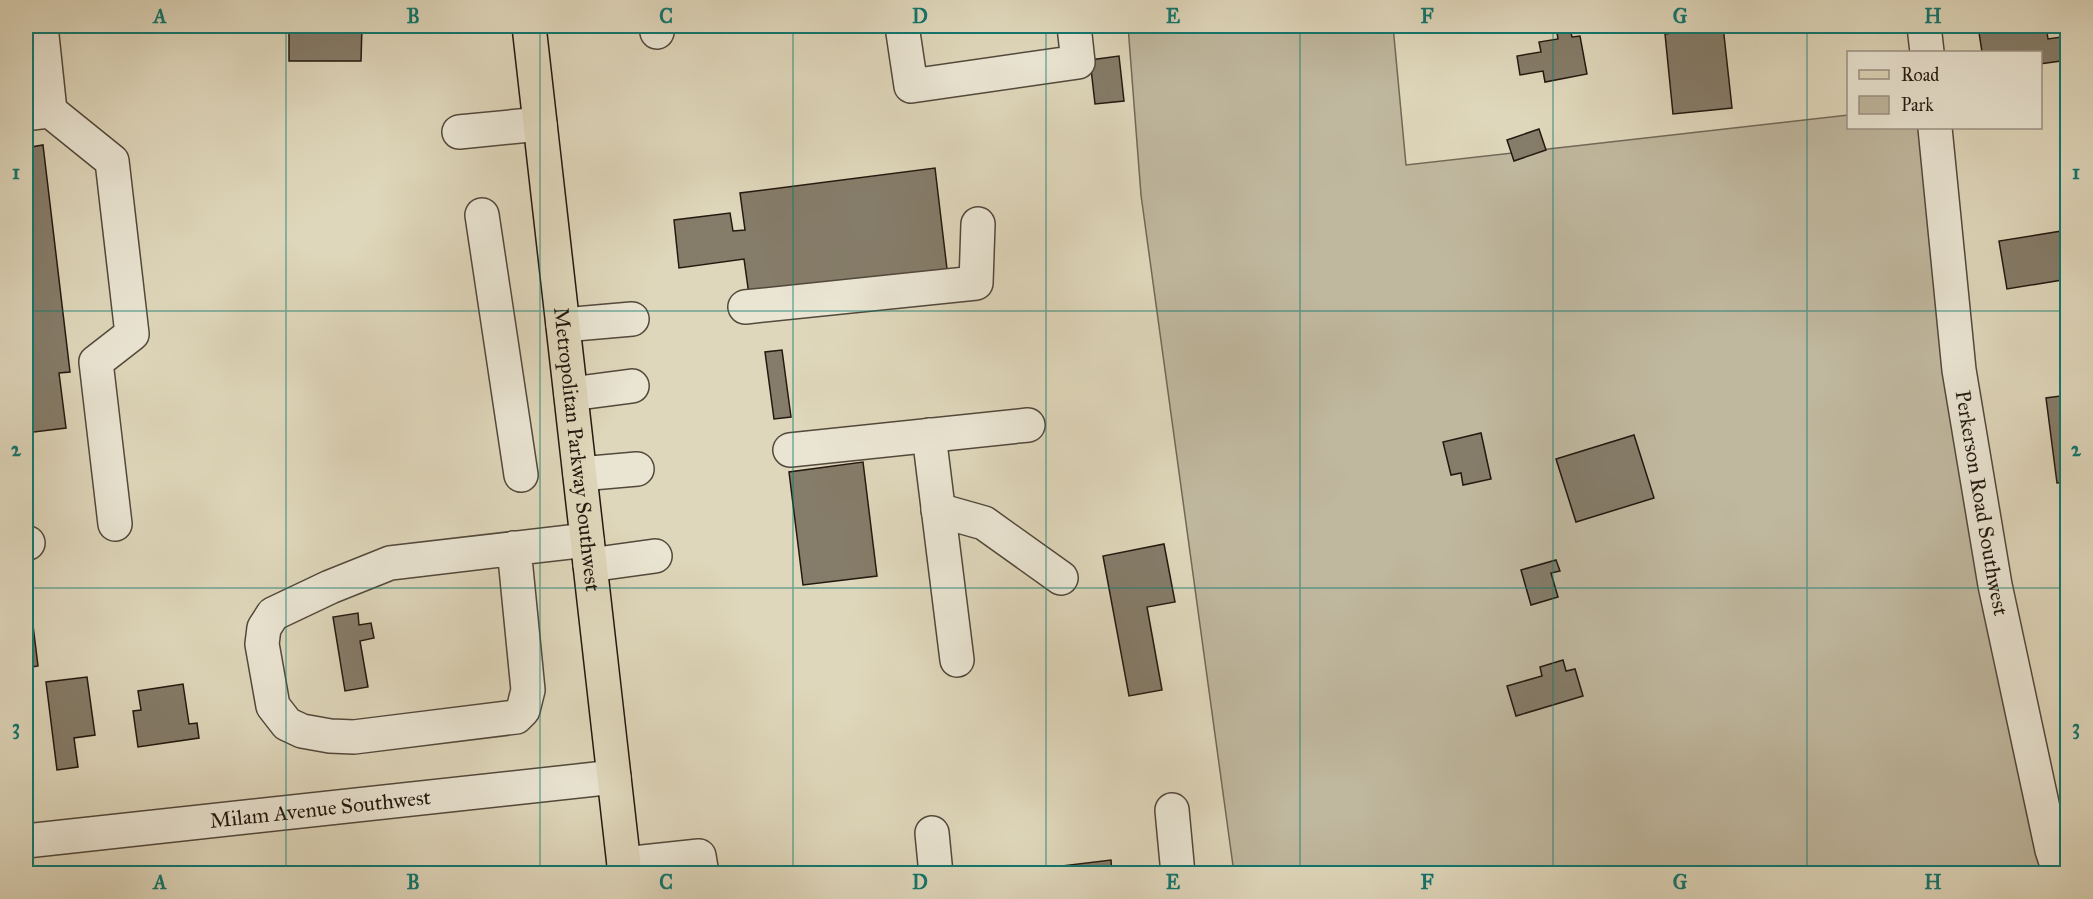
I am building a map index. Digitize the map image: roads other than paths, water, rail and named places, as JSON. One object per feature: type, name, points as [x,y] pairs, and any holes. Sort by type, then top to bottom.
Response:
[{"type":"main road","name":"Metropolitan Parkway Southwest","points":[[529,26],[624,869]]},
{"type":"street","points":[[41,26],[38,113],[112,161],[132,334],[96,362],[116,524]]},
{"type":"street","points":[[902,26],[911,86],[1078,62],[1074,26]]},
{"type":"street","points":[[1924,26],[1927,51]]},
{"type":"street","points":[[459,132],[540,124]]},
{"type":"street","name":"Perkerson Road Southwest","points":[[1935,129],[1959,370],[1991,563],[2050,839],[2060,873]]},
{"type":"street","points":[[482,215],[521,475]]},
{"type":"street","points":[[745,307],[976,283],[978,224]]},
{"type":"street","points":[[563,325],[632,319]]},
{"type":"street","points":[[571,394],[632,386]]},
{"type":"street","points":[[790,450],[826,432],[929,435],[1028,424]]},
{"type":"street","points":[[929,435],[957,660]]},
{"type":"street","points":[[580,474],[637,469]]},
{"type":"street","points":[[939,510],[984,523],[1062,578]]},
{"type":"street","points":[[514,549],[528,690],[523,710],[516,717],[354,737],[330,736],[302,731],[287,724],[273,706],[262,644],[264,628],[273,614],[330,587],[390,563],[514,549],[655,555]]},
{"type":"street","name":"Milam Avenue Southwest","points":[[26,841],[614,777]]},
{"type":"street","points":[[1172,810],[1178,873]]},
{"type":"street","points":[[932,833],[936,873]]},
{"type":"street","points":[[624,869],[699,856],[702,873]]}]
